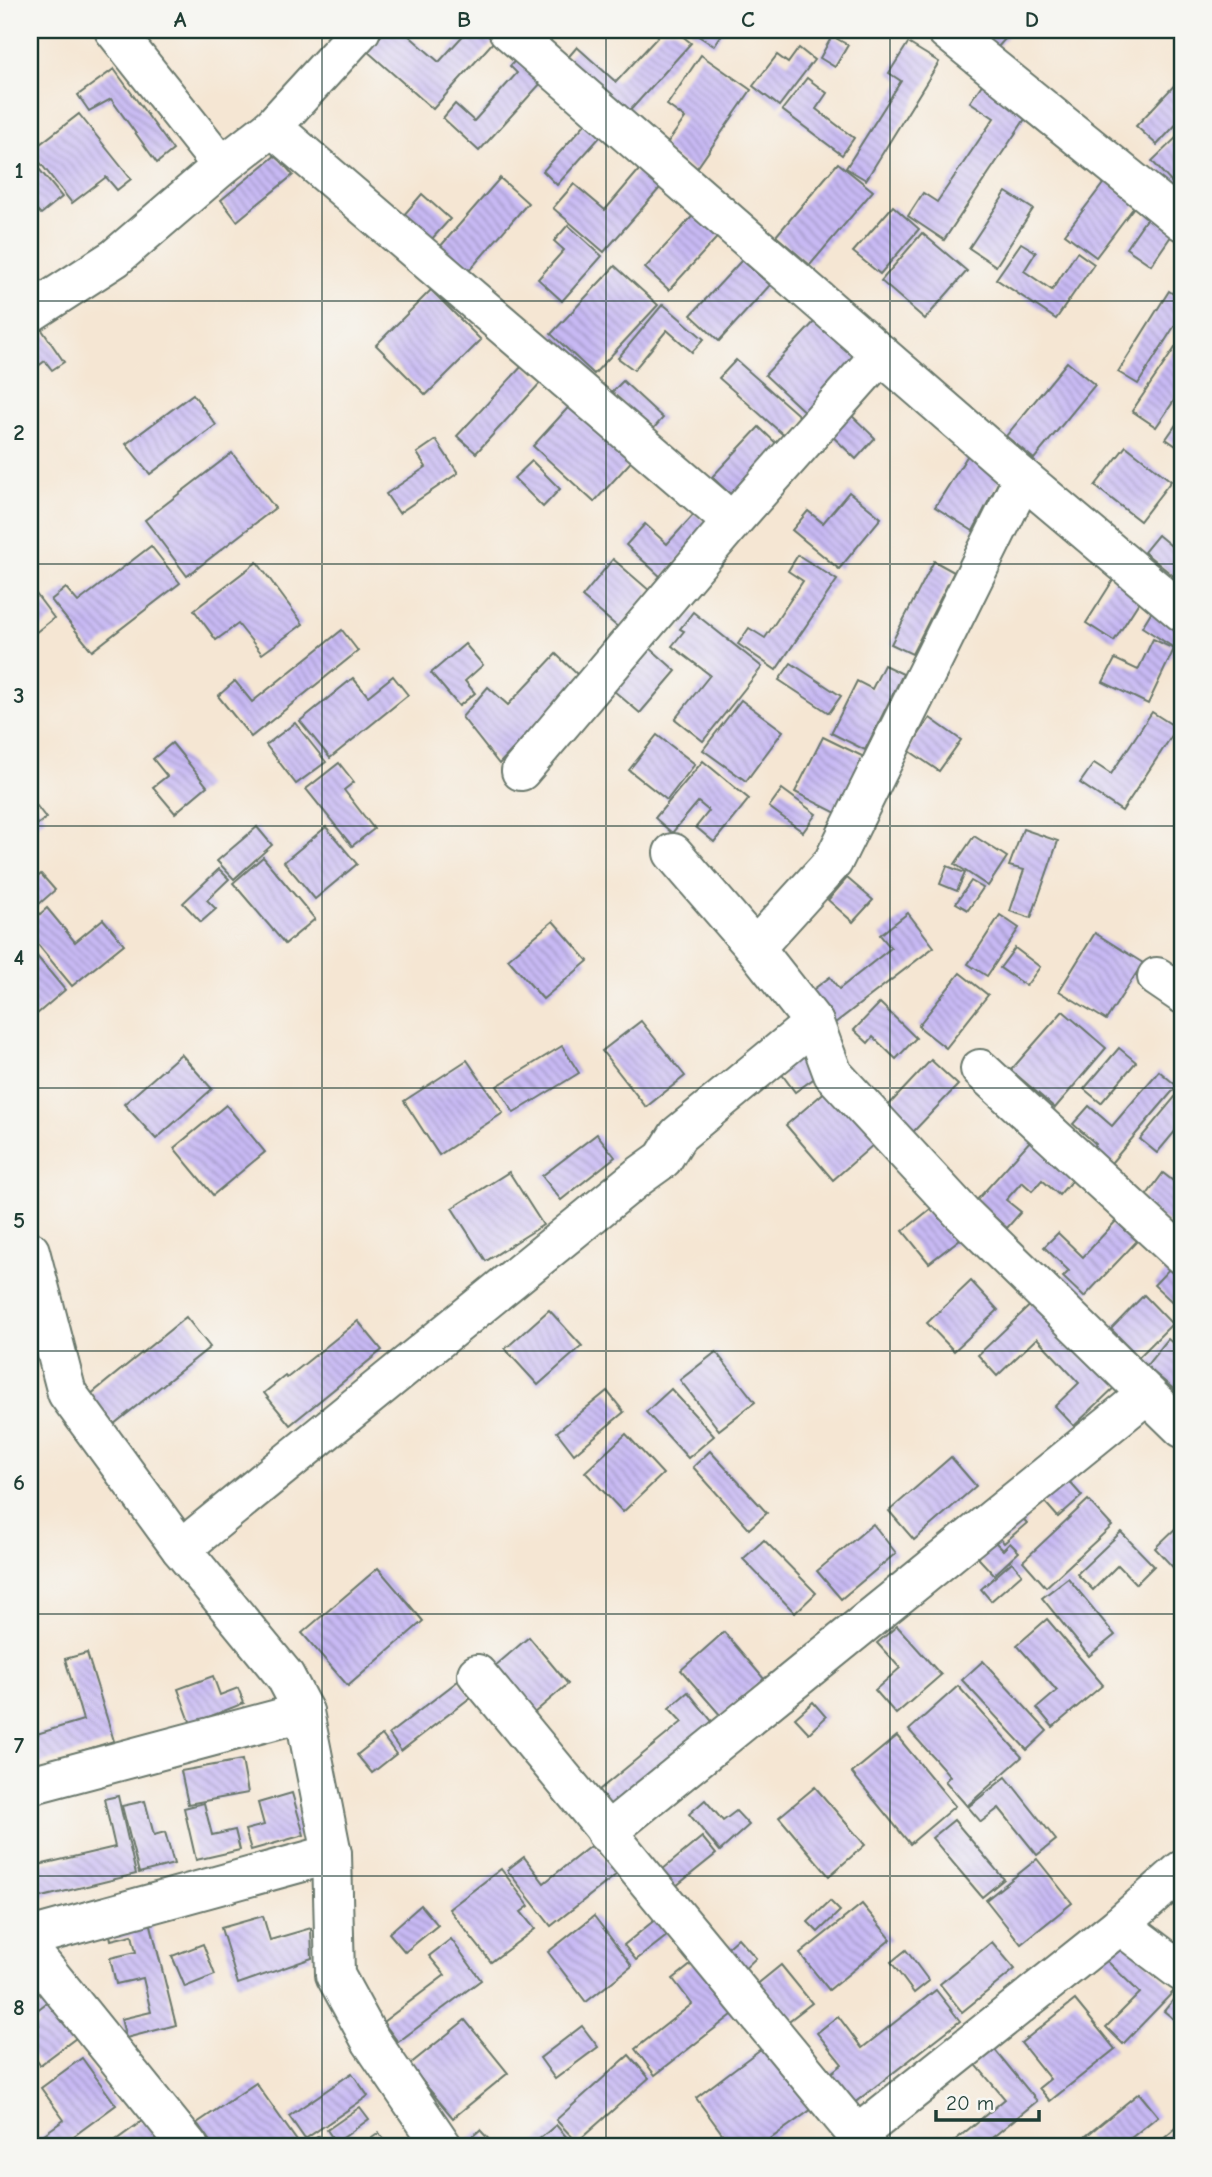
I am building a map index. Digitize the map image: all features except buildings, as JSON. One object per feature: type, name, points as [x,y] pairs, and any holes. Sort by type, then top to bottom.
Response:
[{"type":"street","points":[[114,30],[222,166]]},
{"type":"street","points":[[30,313],[115,258],[272,127],[361,30]]},
{"type":"street","points":[[508,30],[1023,478],[1182,612]]},
{"type":"street","points":[[946,30],[1182,221]]},
{"type":"street","points":[[272,127],[732,522]]},
{"type":"street","points":[[521,771],[732,522],[881,354]]},
{"type":"street","points":[[755,948],[833,862],[1023,478]]},
{"type":"street","points":[[673,853],[755,948],[814,1023],[832,1074],[962,1213],[1182,1428]]},
{"type":"street","points":[[180,1549],[663,1159],[678,1135],[814,1023]]},
{"type":"street","points":[[980,1069],[1182,1255]]},
{"type":"street","points":[[30,1251],[67,1394],[180,1549],[285,1676],[304,1712],[331,1854],[335,1975],[371,2041],[443,2147]]},
{"type":"street","points":[[606,1832],[1147,1394]]},
{"type":"street","points":[[477,1674],[862,2141],[1182,1870]]},
{"type":"street","points":[[30,1785],[304,1712]]},
{"type":"street","points":[[30,1937],[331,1854]]},
{"type":"street","points":[[1120,1925],[1182,1972]]},
{"type":"street","points":[[30,1950],[189,2147]]}]
